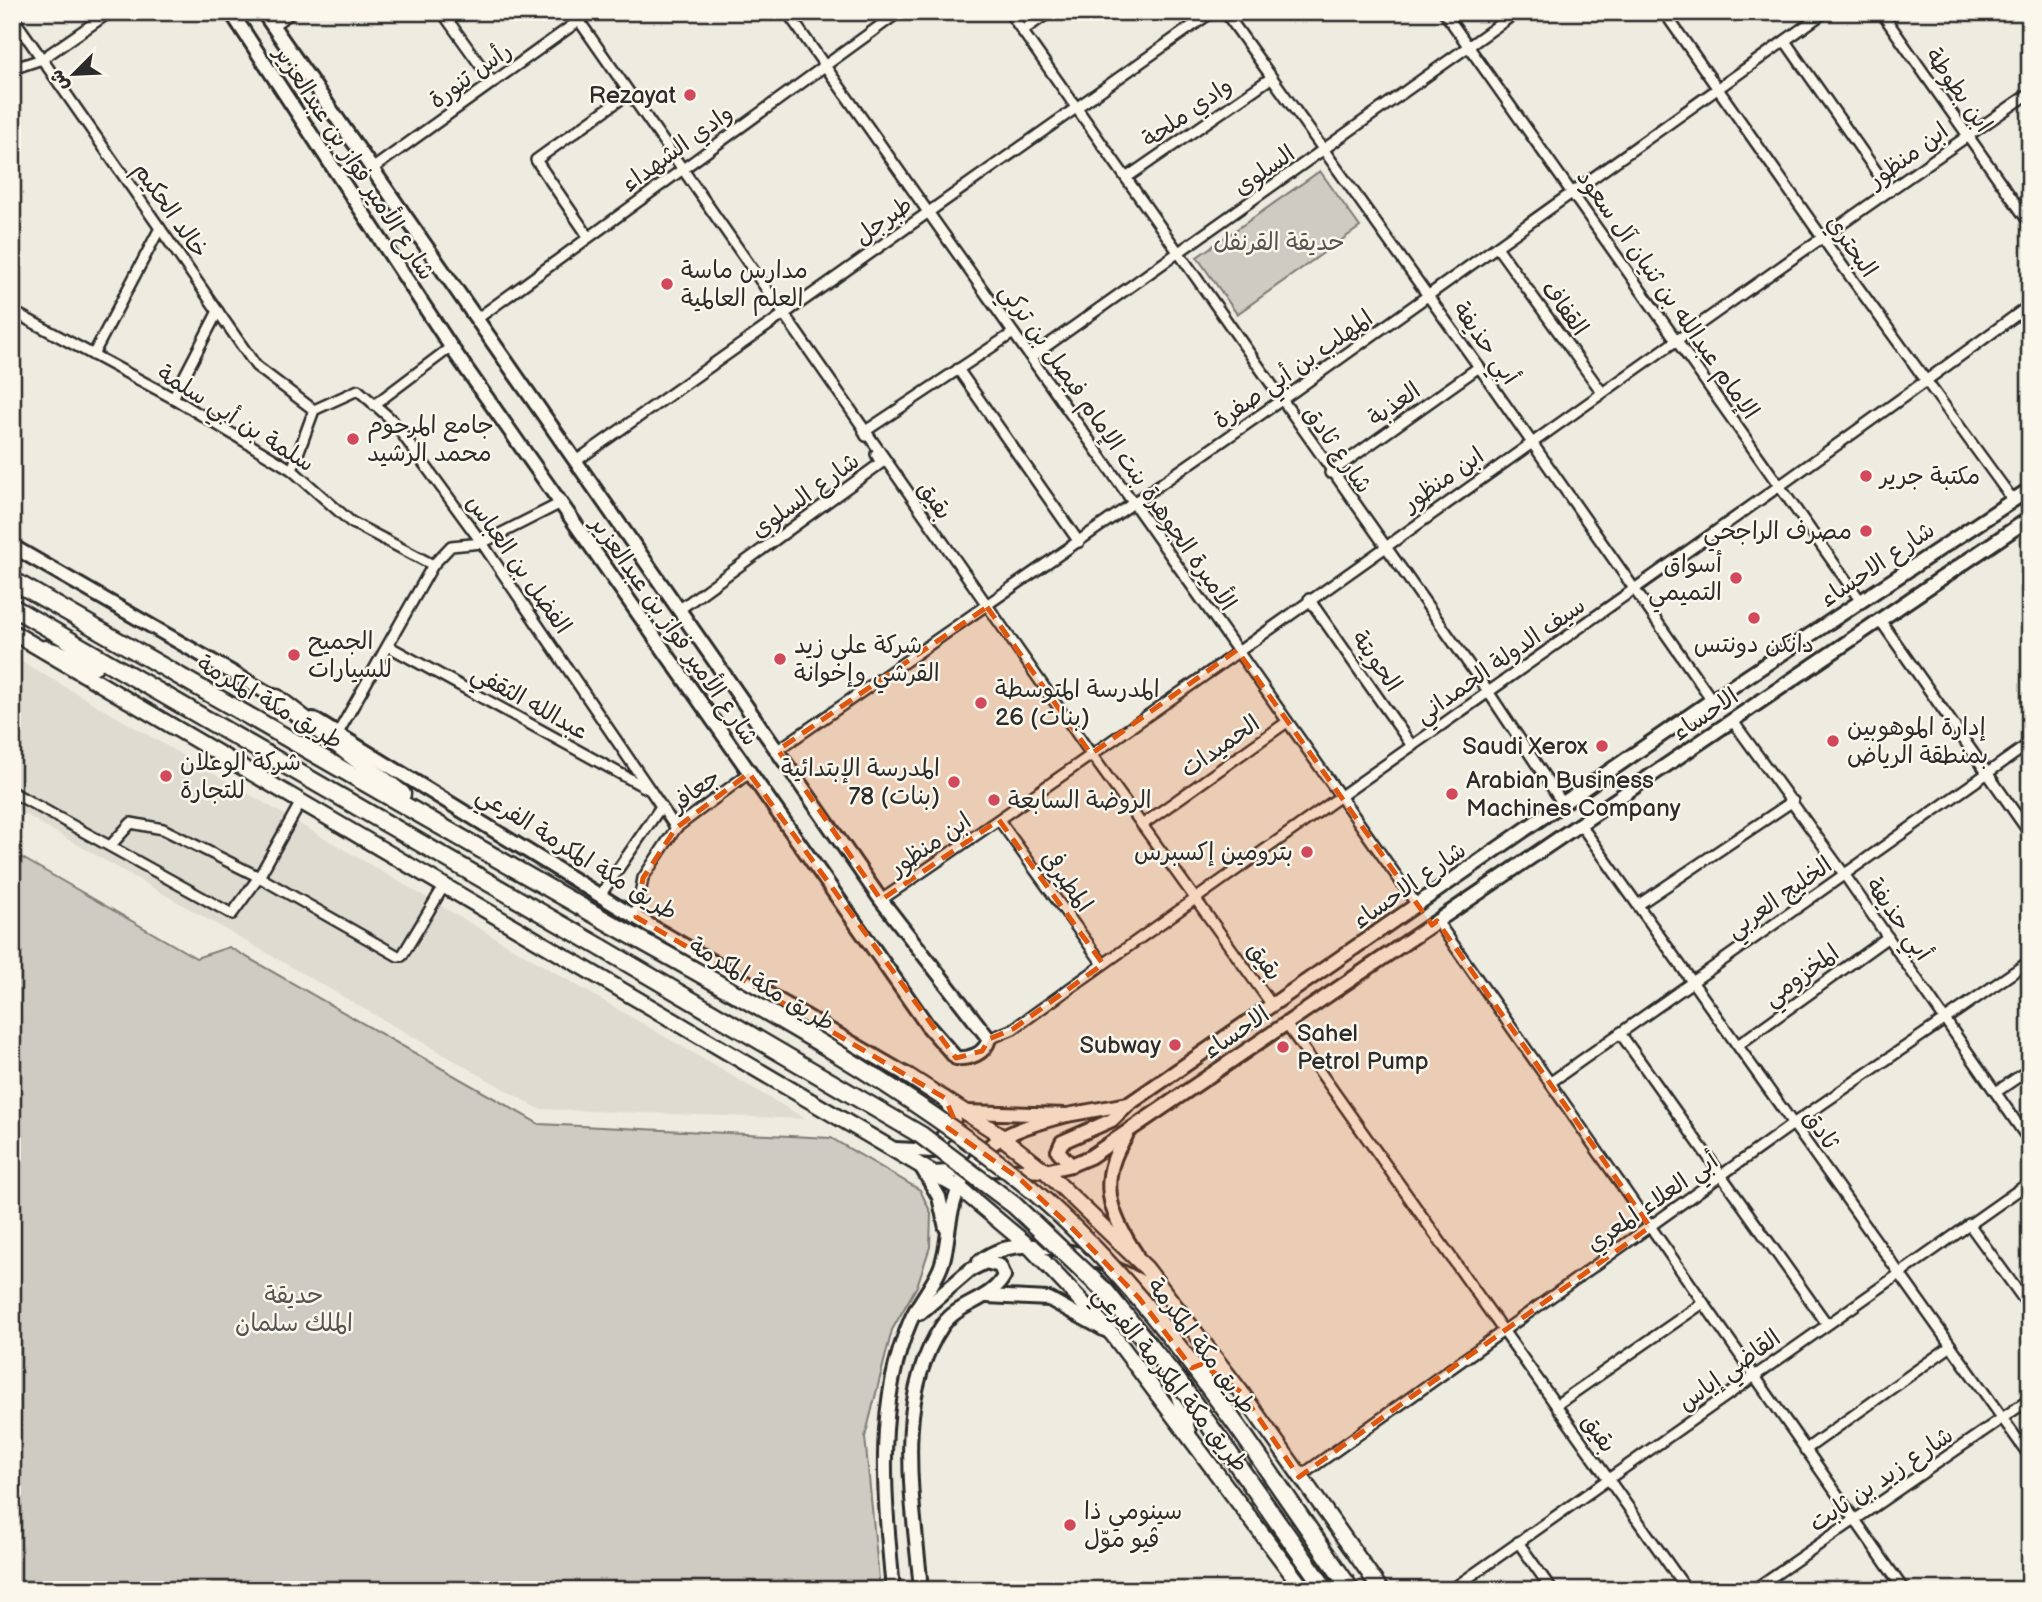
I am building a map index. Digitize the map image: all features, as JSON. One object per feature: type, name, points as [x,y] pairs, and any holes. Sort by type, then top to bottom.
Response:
[{"type":"highway","name":"طريق مكة المكرمة","points":[[12,580],[780,1018],[855,1064],[1021,1180],[1139,1298],[1351,1590]]},
{"type":"highway","name":"طريق مكة المكرمة","points":[[12,607],[921,1135],[1014,1205],[1106,1292],[1178,1381],[1326,1590]]},
{"type":"highway","points":[[45,649],[84,659],[286,767]]},
{"type":"highway","points":[[277,698],[319,733],[478,848]]},
{"type":"main road","name":"شارع الأمير فواز بن عبدالعزير","points":[[231,12],[451,347],[927,1025],[956,1058],[966,1059],[982,1051],[989,1039],[881,900],[263,12]]},
{"type":"main road","name":"شارع الاحساء","points":[[1070,1165],[1058,1151],[1062,1142],[1112,1120],[1129,1104],[1712,700],[2030,489]]},
{"type":"main road","name":"الاحساء","points":[[1070,1165],[1090,1157],[2030,518]]},
{"type":"main road","name":"طريق مكة المكرمة الفرعي","points":[[12,546],[338,733],[636,918],[907,1075],[1001,1137],[1045,1171],[1146,1268],[1241,1392],[1381,1590]]},
{"type":"main road","name":"طريق مكة المكرمة الفرعي","points":[[12,632],[960,1188],[1031,1248],[1113,1335],[1304,1590]]},
{"type":"main road","points":[[895,1149],[934,1151],[954,1119],[944,1098]]},
{"type":"main road","points":[[893,1590],[885,1457],[889,1387],[906,1333],[940,1269],[946,1232],[960,1188],[969,1170],[989,1145],[1013,1129],[1067,1115],[1129,1104]]},
{"type":"main road","points":[[965,1112],[1067,1115]]},
{"type":"main road","points":[[1131,1129],[1119,1146],[1110,1172],[1110,1205],[1121,1231],[1146,1268]]},
{"type":"main road","points":[[946,1232],[939,1197],[927,1169],[1045,1171],[1070,1165]]},
{"type":"main road","points":[[906,1333],[920,1314],[987,1256],[1013,1248],[1066,1251],[1092,1258],[1131,1275],[1168,1297]]},
{"type":"main road","points":[[920,1590],[912,1478],[916,1393],[924,1356],[944,1323],[958,1311],[988,1296],[1004,1276],[1000,1266],[986,1262],[970,1270]]},
{"type":"main road","points":[[988,1296],[1049,1299],[1113,1335]]},
{"type":"main road","points":[[1189,1433],[1175,1388],[1183,1371],[1202,1364],[1241,1392]]},
{"type":"street","points":[[12,69],[42,59],[110,12]]},
{"type":"street","points":[[272,26],[292,12]]},
{"type":"street","points":[[442,12],[493,83]]},
{"type":"street","name":"رأس تنورة","points":[[372,169],[493,83],[576,16],[591,12]]},
{"type":"street","name":"الأميرة الجوهرة بنت الإمام فيصل بن تركي","points":[[787,12],[1417,905]]},
{"type":"street","name":"وادي الشهداء","points":[[478,318],[900,12]]},
{"type":"street","name":"شارع ثادق","points":[[1009,12],[1280,401],[1489,693],[1563,804]]},
{"type":"street","points":[[1022,31],[1050,12]]},
{"type":"street","name":"طبرجل","points":[[576,461],[1212,12]]},
{"type":"street","name":"أبي حذيفة","points":[[1224,12],[1429,296],[1712,700]]},
{"type":"street","name":"الإمام عبدالله بن ثنيان آل سعود","points":[[1444,12],[1860,600]]},
{"type":"street","name":"السلوى","points":[[1031,357],[1324,152],[1517,12]]},
{"type":"street","name":"البحتري","points":[[1664,12],[1925,382],[2013,500]]},
{"type":"street","name":"المهلب بن أبي صفرة","points":[[778,750],[987,607],[1429,296],[1825,12]]},
{"type":"street","name":"ابن بطوطة","points":[[1881,12],[2030,224]]},
{"type":"street","name":"خالد الحكيم","points":[[12,16],[256,366],[314,410]]},
{"type":"street","name":"بقيق","points":[[576,16],[987,607],[1272,1005]]},
{"type":"street","points":[[1785,41],[1890,191]]},
{"type":"street","name":"وادي ملحة","points":[[1126,178],[1271,78]]},
{"type":"street","name":"ابن منظور","points":[[881,900],[999,820],[1601,391],[2030,93]]},
{"type":"street","points":[[589,236],[536,160],[628,94]]},
{"type":"street","points":[[93,355],[160,228]]},
{"type":"street","name":"القفاف","points":[[1497,247],[1601,391]]},
{"type":"street","name":"سيف الدولة الحمداني","points":[[989,1039],[1013,1029],[1781,487],[2030,305]]},
{"type":"street","name":"سلمة بن أبي سلمة","points":[[12,311],[173,398],[292,470],[351,522],[433,565]]},
{"type":"street","points":[[173,398],[218,311]]},
{"type":"street","name":"شارع السلوى","points":[[680,609],[881,463],[864,432],[1013,332]]},
{"type":"street","points":[[374,405],[451,347]]},
{"type":"street","name":"العذبة","points":[[1331,472],[1479,367]]},
{"type":"street","points":[[958,369],[1079,542]]},
{"type":"street","name":"الفضل بن العباس","points":[[314,410],[358,390],[392,420],[482,543],[676,828]]},
{"type":"street","points":[[292,470],[314,410]]},
{"type":"street","points":[[338,733],[433,565],[452,546],[482,543],[561,503]]},
{"type":"street","name":"الحويتة","points":[[1309,599],[1412,746]]},
{"type":"street","points":[[1880,620],[2030,834]]},
{"type":"street","name":"عبدالله الثقفي","points":[[388,646],[653,792]]},
{"type":"street","name":"أبي حذيفة","points":[[1732,720],[1793,801],[2030,1142]]},
{"type":"street","name":"الحميدات","points":[[1142,825],[1287,722]]},
{"type":"street","name":"الخليج العربي","points":[[1550,1082],[2030,743]]},
{"type":"street","name":"جعافر","points":[[636,918],[643,878],[676,828],[749,773]]},
{"type":"street","points":[[12,792],[232,914],[259,877],[302,800]]},
{"type":"street","points":[[1639,905],[1793,801]]},
{"type":"street","points":[[601,894],[660,808]]},
{"type":"street","name":"المطيرفي","points":[[999,820],[1103,964]]},
{"type":"street","points":[[111,845],[131,822],[163,829],[259,877],[398,956],[402,956],[445,884]]},
{"type":"street","name":"ثادق","points":[[1580,824],[2030,1457]]},
{"type":"street","points":[[1437,921],[1904,1590]]},
{"type":"street","name":"المخزومي","points":[[1738,1045],[1888,937]]},
{"type":"street","name":"أبي العلاء المعري","points":[[1299,1477],[1794,1124],[2030,961]]},
{"type":"street","name":"بقيق","points":[[1286,1024],[1687,1590]]},
{"type":"street","points":[[1620,1033],[1826,1324]]},
{"type":"street","points":[[1996,1092],[2030,1069]]},
{"type":"street","name":"القاضي إياس","points":[[1451,1590],[2030,1182]]},
{"type":"street","points":[[1969,1224],[2030,1308]]},
{"type":"street","points":[[1556,1405],[1703,1303]]},
{"type":"street","points":[[1805,1450],[1951,1346]]},
{"type":"street","name":"شارع زيد بن ثابت","points":[[1753,1590],[2030,1399]]},
{"type":"street","points":[[1518,1542],[1552,1590]]},
{"type":"highlighted area","points":[[987,607],[1091,754],[1237,650],[1432,925],[1437,921],[1650,1227],[1299,1477],[1241,1392],[1202,1364],[1192,1368],[1139,1298],[1073,1229],[1021,1180],[948,1128],[954,1119],[945,1098],[636,917],[643,878],[676,828],[749,773],[956,1058],[982,1051],[989,1039],[1013,1029],[1103,964],[999,820],[881,900],[778,750]]},
{"type":"shaded area","points":[[12,656],[806,1119],[539,1109],[12,807]]},
{"type":"green space","name":"حديقة القرنفل","points":[[1320,171],[1360,227],[1237,314],[1197,257]]},
{"type":"green space","name":"حديقة الملك سلمان","points":[[12,852],[196,958],[229,947],[539,1124],[831,1138],[920,1190],[931,1213],[930,1247],[917,1286],[892,1330],[865,1437],[880,1590],[12,1590]]},
{"type":"place","name":"Rezayat","points":[[690,95]]},
{"type":"place","name":"مدارس ماسة العلم العالمية","points":[[667,284]]},
{"type":"place","name":"جامع المرحوم محمد الرشيد","points":[[353,439]]},
{"type":"place","name":"مكتبة جرير","points":[[1866,476]]},
{"type":"place","name":"مصرف الراجحي","points":[[1866,531]]},
{"type":"place","name":"أسواق التميمي","points":[[1736,578]]},
{"type":"place","name":"دانكن دونتس","points":[[1754,618]]},
{"type":"place","name":"الجميح للسيارات","points":[[294,655]]},
{"type":"place","name":"شركة علي زيد القرشي وإخوانة","points":[[780,659]]},
{"type":"place","name":"المدرسة المتوسطة 26 (بنات)","points":[[981,703]]},
{"type":"place","name":"إدارة الموهوبين بمنطقة الرياض","points":[[1833,741]]},
{"type":"place","name":"Saudi Xerox","points":[[1602,746]]},
{"type":"place","name":"شركة الوعلان للتجارة","points":[[166,776]]},
{"type":"place","name":"المدرسة الإبتدائية 78 (بنات)","points":[[954,782]]},
{"type":"place","name":"Arabian Business Machines Company","points":[[1452,794]]},
{"type":"place","name":"الروضة السابعة","points":[[994,800]]},
{"type":"place","name":"بترومين إكسبرس","points":[[1307,852]]},
{"type":"place","name":"Subway","points":[[1175,1045]]},
{"type":"place","name":"Sahel Petrol Pump","points":[[1283,1047]]},
{"type":"place","name":"سينومي ذا ڤيو موّل","points":[[1070,1525]]}]
